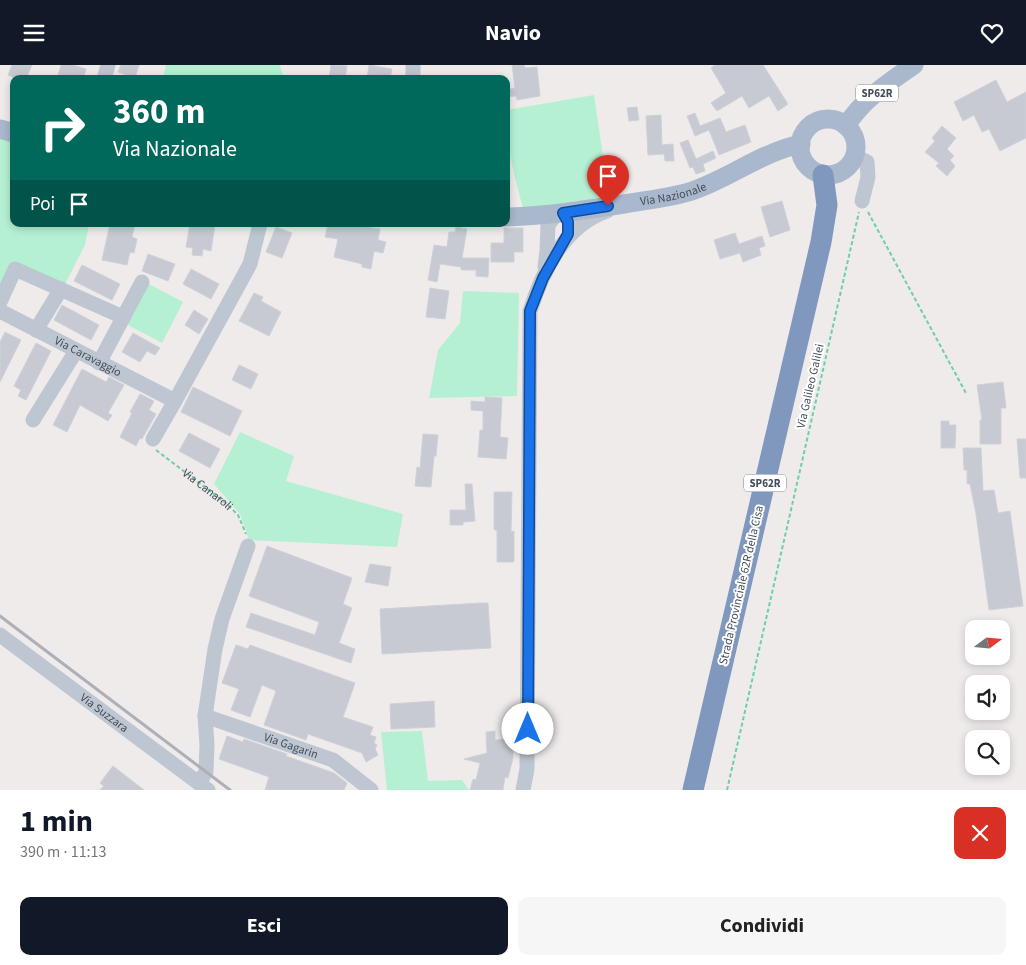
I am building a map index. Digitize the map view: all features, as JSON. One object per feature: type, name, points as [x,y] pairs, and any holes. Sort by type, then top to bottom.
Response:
[{"type":"highway","name":"Strada Provinciale 62R della Cisa","points":[[693,790],[821,242],[827,205],[823,175]]},
{"type":"main road","name":"SP62R","points":[[846,126],[862,105],[897,76],[914,65]]},
{"type":"main road","points":[[822,120],[831,120],[846,126],[855,140],[855,156],[846,169],[831,175],[815,172],[804,160],[801,144],[803,135],[814,123],[822,120]]},
{"type":"main road","name":"Via Nazionale","points":[[510,217],[560,213],[690,191],[710,184],[782,148],[801,144]]},
{"type":"street","points":[[855,156],[867,162],[868,177],[862,201]]},
{"type":"street","points":[[564,242],[588,219],[621,204]]},
{"type":"street","points":[[523,790],[527,769],[530,311],[543,278],[564,242],[569,229],[566,216],[560,213],[548,225],[548,242],[543,278]]},
{"type":"street","points":[[525,216],[541,228],[548,242]]},
{"type":"street","points":[[153,439],[250,264],[259,227]]},
{"type":"street","points":[[0,302],[15,269],[123,317]]},
{"type":"street","points":[[99,363],[142,282]]},
{"type":"street","points":[[36,330],[61,289]]},
{"type":"street","name":"Via Caravaggio","points":[[0,311],[175,401]]},
{"type":"street","points":[[33,420],[76,351]]},
{"type":"street","points":[[204,787],[208,758],[205,716],[214,649],[248,546]]},
{"type":"street","name":"Via Suzzara","points":[[0,635],[204,787]]},
{"type":"street","name":"Via Gagarin","points":[[205,716],[333,760],[370,790]]},
{"type":"path","points":[[862,201],[967,395]]},
{"type":"path","name":"Via Galileo Galilei","points":[[726,790],[862,201]]},
{"type":"path","name":"Via Canaroli","points":[[153,439],[155,450],[216,494],[238,515],[245,529],[248,546]]},
{"type":"green space","points":[[166,65],[280,65],[283,75],[164,75]]},
{"type":"green space","points":[[594,95],[610,204],[525,215],[510,154],[510,109]]},
{"type":"green space","points":[[0,137],[10,140],[10,227],[88,227],[85,245],[63,288],[13,266],[0,296]]},
{"type":"green space","points":[[147,283],[183,302],[162,343],[126,324]]},
{"type":"green space","points":[[463,291],[519,293],[517,396],[429,398],[438,350],[460,323]]},
{"type":"green space","points":[[240,432],[294,456],[286,481],[403,514],[397,547],[249,540],[240,514],[214,484]]},
{"type":"green space","points":[[422,731],[428,781],[462,780],[469,790],[387,790],[381,732]]},
{"type":"building","points":[[12,65],[32,65],[28,75],[8,75]]},
{"type":"building","points":[[61,65],[73,65],[86,69],[84,75],[58,75]]},
{"type":"building","points":[[121,65],[139,65],[136,75],[126,75],[118,72]]},
{"type":"building","points":[[331,65],[347,66],[346,75],[330,75]]},
{"type":"building","points":[[369,65],[392,69],[391,75],[368,75]]},
{"type":"building","points":[[512,65],[524,65],[525,68],[537,67],[540,96],[517,100],[516,96],[510,97],[510,89],[515,88]]},
{"type":"building","points":[[715,65],[763,65],[788,104],[778,111],[769,96],[749,108],[742,96],[717,111],[711,103],[726,93],[711,68]]},
{"type":"building","points":[[996,80],[1007,102],[1026,92],[1026,138],[1000,151],[989,129],[982,132],[974,115],[963,121],[954,102]]},
{"type":"building","points":[[637,107],[639,120],[629,121],[627,108]]},
{"type":"building","points":[[695,113],[700,126],[720,118],[726,132],[745,125],[751,142],[719,155],[709,130],[695,136],[687,116]]},
{"type":"building","points":[[661,115],[662,145],[673,144],[674,161],[665,161],[664,154],[648,155],[646,116]]},
{"type":"building","points":[[942,126],[956,138],[947,149],[954,156],[950,160],[955,166],[947,176],[936,166],[939,163],[925,152],[935,141],[932,138]]},
{"type":"building","points":[[688,140],[696,159],[713,151],[716,158],[703,164],[705,171],[696,174],[693,167],[690,168],[680,143]]},
{"type":"building","points":[[782,201],[790,230],[770,237],[761,207]]},
{"type":"building","points":[[109,227],[134,227],[132,237],[137,239],[134,253],[130,252],[127,265],[102,260]]},
{"type":"building","points":[[189,227],[215,227],[211,251],[203,249],[202,256],[192,255],[193,248],[186,247]]},
{"type":"building","points":[[276,227],[292,233],[282,258],[266,252]]},
{"type":"building","points":[[327,227],[365,227],[380,229],[378,240],[386,242],[383,253],[374,251],[371,269],[362,267],[362,264],[334,257],[338,239],[325,237]]},
{"type":"building","points":[[456,227],[467,229],[462,258],[489,258],[488,277],[476,276],[476,270],[461,270],[461,267],[440,264],[437,282],[428,280],[434,245],[447,247],[449,232],[455,232]]},
{"type":"building","points":[[504,228],[523,228],[523,252],[514,252],[514,262],[491,262],[491,243],[504,243]]},
{"type":"building","points":[[735,233],[739,244],[762,236],[765,246],[759,248],[761,255],[743,262],[740,253],[720,259],[714,240]]},
{"type":"building","points":[[148,254],[175,264],[168,281],[142,271]]},
{"type":"building","points":[[82,265],[120,284],[112,300],[74,281]]},
{"type":"building","points":[[191,269],[219,284],[211,299],[183,284]]},
{"type":"building","points":[[430,288],[449,291],[445,319],[426,317]]},
{"type":"building","points":[[254,293],[263,297],[261,301],[281,312],[269,336],[239,321]]},
{"type":"building","points":[[62,305],[99,325],[91,340],[54,320]]},
{"type":"building","points":[[194,310],[208,319],[199,334],[185,325]]},
{"type":"building","points":[[5,332],[21,340],[0,382],[0,342]]},
{"type":"building","points":[[133,333],[160,348],[155,355],[147,351],[140,362],[122,352]]},
{"type":"building","points":[[36,343],[51,351],[26,400],[18,396],[21,390],[14,386]]},
{"type":"building","points":[[239,365],[258,374],[251,389],[232,380]]},
{"type":"building","points":[[82,369],[106,382],[109,377],[124,385],[108,413],[112,415],[108,421],[80,405],[67,432],[53,425]]},
{"type":"building","points":[[1003,382],[1006,408],[1001,408],[1001,444],[980,444],[980,420],[982,420],[977,385]]},
{"type":"building","points":[[193,387],[242,411],[230,436],[181,412]]},
{"type":"building","points":[[140,394],[154,401],[149,410],[156,414],[136,446],[120,437]]},
{"type":"building","points":[[485,397],[502,398],[500,437],[508,438],[506,459],[478,457],[480,430],[483,430],[483,411],[471,410],[471,401],[485,402]]},
{"type":"building","points":[[941,421],[949,421],[949,425],[956,425],[955,448],[941,448]]},
{"type":"building","points":[[189,433],[220,449],[210,468],[179,451]]},
{"type":"building","points":[[423,434],[438,435],[431,487],[415,486],[417,467],[420,468]]},
{"type":"building","points":[[1017,439],[1026,439],[1026,478],[1020,478]]},
{"type":"building","points":[[963,448],[981,448],[983,491],[994,490],[998,513],[1010,511],[1023,606],[989,610],[976,514],[970,484],[967,484],[967,470],[964,470]]},
{"type":"building","points":[[465,484],[472,484],[475,521],[463,522],[463,525],[450,525],[450,510],[466,510]]},
{"type":"building","points":[[494,492],[512,492],[511,532],[514,531],[514,562],[497,562],[497,530],[494,530]]},
{"type":"building","points":[[267,546],[352,578],[343,604],[352,608],[339,643],[355,649],[351,663],[246,627],[251,613],[315,635],[319,622],[249,596]]},
{"type":"building","points":[[370,564],[391,567],[388,586],[365,582]]},
{"type":"building","points":[[488,603],[491,648],[382,654],[380,609]]},
{"type":"building","points":[[236,645],[248,649],[250,645],[355,683],[343,717],[373,727],[370,735],[376,737],[374,743],[377,745],[375,749],[378,755],[366,762],[362,753],[308,734],[306,740],[264,725],[276,691],[262,685],[250,717],[231,710],[239,689],[222,683]]},
{"type":"building","points":[[434,701],[435,727],[391,729],[390,704]]},
{"type":"building","points":[[495,731],[495,740],[513,739],[513,758],[508,778],[505,777],[503,790],[470,790],[473,779],[476,780],[480,763],[464,759],[487,753],[486,732]]},
{"type":"building","points":[[227,736],[243,742],[244,739],[287,754],[286,756],[334,773],[347,783],[344,790],[265,790],[269,777],[219,759]]},
{"type":"building","points":[[113,766],[144,790],[100,790],[104,786],[100,783]]},
{"type":"railway","points":[[0,616],[230,790]]},
{"type":"route","points":[[528,729],[530,311],[543,278],[568,234],[568,222],[563,213],[608,206]]}]
